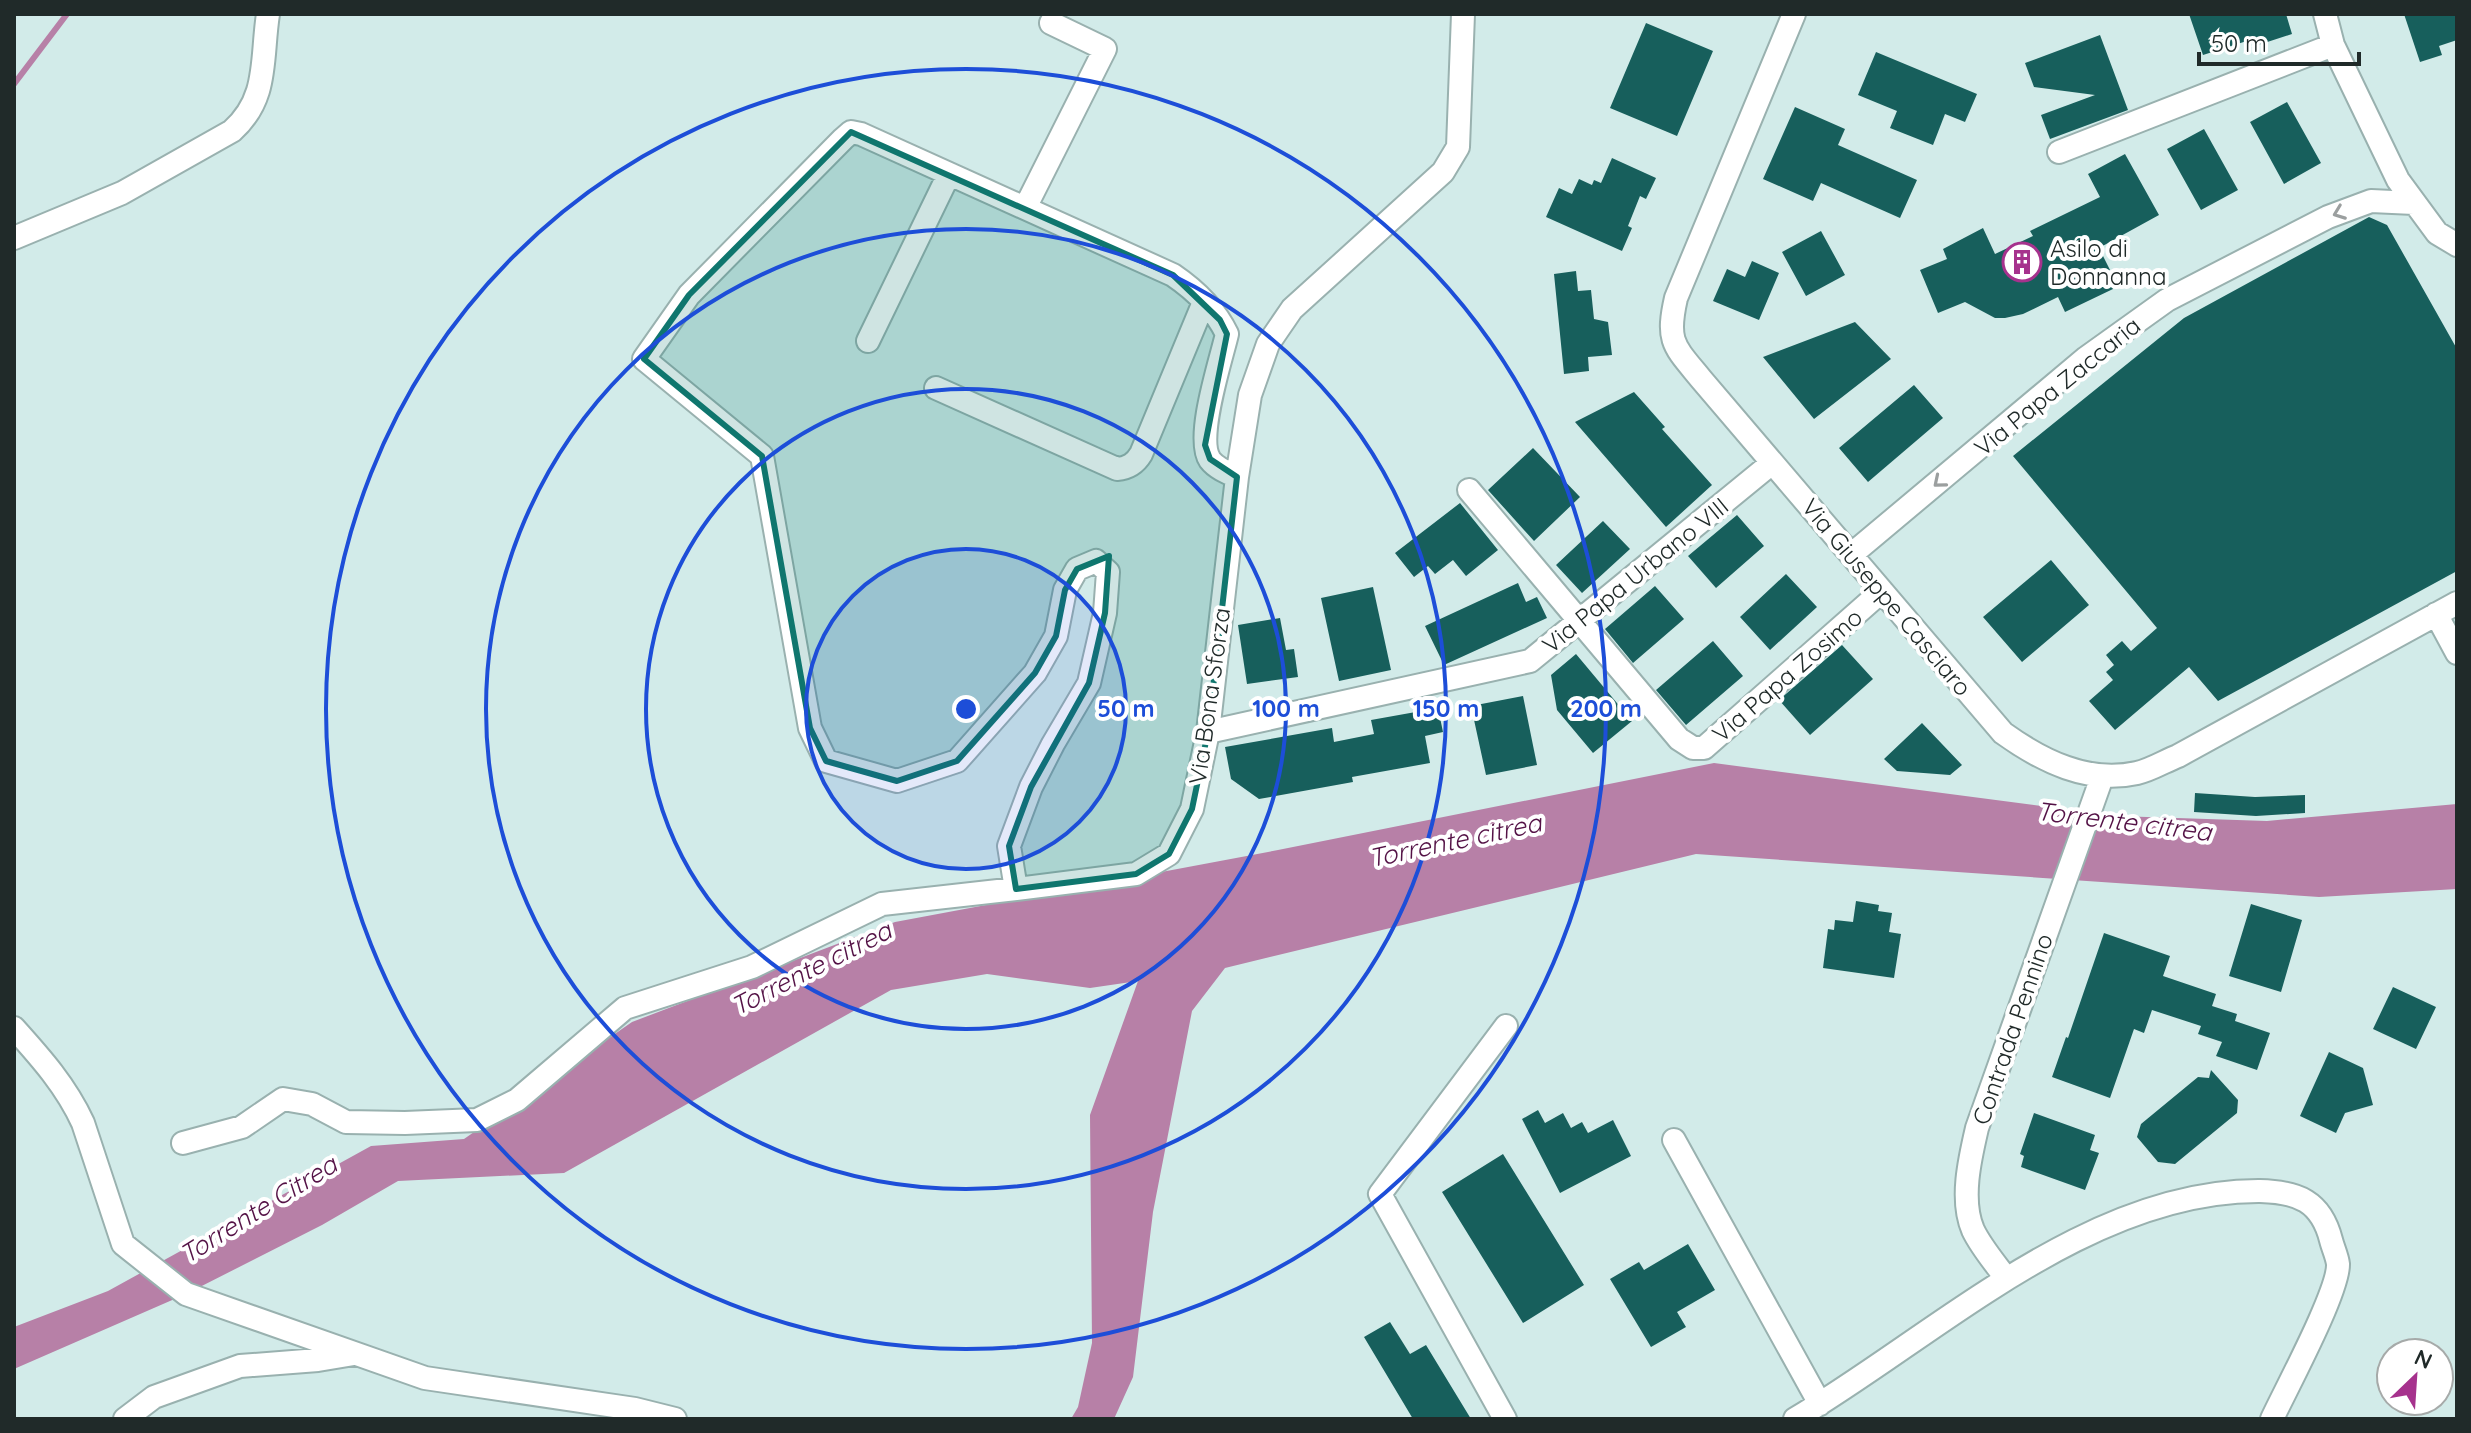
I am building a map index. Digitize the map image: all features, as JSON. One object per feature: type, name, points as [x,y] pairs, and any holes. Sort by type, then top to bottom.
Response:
[{"type":"street","points":[[14,238],[122,193],[232,131],[245,119],[262,81],[268,14]]},
{"type":"street","name":"Via Bona Sforza","points":[[1016,889],[1136,874],[1169,854],[1192,809],[1208,732],[1237,477],[1250,395],[1268,344],[1292,309],[1443,172],[1458,147],[1463,14]]},
{"type":"street","name":"Via Giuseppe Casciaro","points":[[1794,14],[1676,298],[1669,328],[1679,352],[2003,733],[2032,754],[2102,777],[2139,772],[2178,756],[2457,603]]},
{"type":"street","points":[[2325,14],[2333,45],[2398,180],[2437,233],[2457,245]]},
{"type":"street","points":[[1025,208],[1105,49],[1051,23]]},
{"type":"street","points":[[2059,152],[2333,45]]},
{"type":"street","points":[[183,1143],[242,1127],[283,1099],[312,1104],[346,1122],[477,1120],[517,1100],[625,1008],[752,967],[882,904],[1016,889],[1009,846],[1037,776],[1089,683],[1105,613],[1108,572],[1096,561],[1077,569],[1065,590],[1056,636],[1035,673],[957,761],[897,781],[826,761],[810,728],[762,456],[644,359],[689,295],[851,132],[1173,275],[1204,302],[1220,320],[1227,334],[1205,445],[1210,459],[1222,471],[1237,477]]},
{"type":"street","points":[[868,341],[949,174]]},
{"type":"street","name":"Via Papa Zaccaria","points":[[1852,554],[2086,358],[2167,300],[2328,217],[2371,201],[2414,203]]},
{"type":"street","points":[[936,388],[1117,469],[1125,469],[1141,454],[1204,302]]},
{"type":"street","name":"Via Papa Urbano VIII","points":[[1208,732],[1530,661],[1772,463]]},
{"type":"street","name":"Via Papa Zosimo","points":[[1469,490],[1679,739],[1693,748],[1704,748],[1882,591]]},
{"type":"street","points":[[2436,614],[2457,653]]},
{"type":"street","name":"Contrada Pennino","points":[[2006,1278],[1973,1228],[1967,1194],[1968,1166],[1977,1128],[2102,777]]},
{"type":"street","points":[[1505,1419],[1380,1194],[1506,1026]]},
{"type":"street","points":[[14,1028],[74,1104],[123,1244],[186,1294],[425,1378],[635,1409],[675,1419]]},
{"type":"street","points":[[1674,1140],[1820,1404]]},
{"type":"street","points":[[1795,1419],[2006,1278],[2143,1210],[2242,1191],[2282,1192],[2306,1200],[2319,1211],[2329,1230],[2338,1265],[2330,1295],[2272,1419]]},
{"type":"street","points":[[125,1419],[154,1397],[240,1366],[318,1360],[359,1353]]},
{"type":"highlighted area","points":[[851,132],[1173,275],[1220,320],[1227,334],[1205,445],[1210,459],[1237,477],[1208,732],[1192,809],[1169,854],[1136,874],[1016,889],[1009,846],[1031,787],[1089,683],[1105,613],[1109,556],[1077,569],[1065,590],[1056,636],[1035,673],[957,761],[897,781],[826,761],[810,728],[762,456],[644,359],[689,295]]},
{"type":"water","points":[[1714,763],[2117,816],[2267,821],[2457,804],[2457,889],[2319,897],[1696,854],[1225,968],[1192,1011],[1153,1212],[1133,1377],[1114,1419],[1071,1419],[1078,1407],[1092,1343],[1090,1115],[1138,981],[1090,988],[987,974],[891,990],[564,1173],[398,1181],[322,1225],[186,1294],[14,1369],[14,1327],[108,1291],[371,1146],[464,1139],[632,1022],[895,922]]},
{"type":"building","points":[[2189,14],[2286,14],[2292,34],[2255,46],[2253,39],[2203,55]]},
{"type":"building","points":[[2404,14],[2457,14],[2457,40],[2439,46],[2442,55],[2420,62]]},
{"type":"building","points":[[1646,23],[1713,51],[1677,136],[1610,108]]},
{"type":"building","points":[[2100,35],[2128,110],[2050,139],[2041,115],[2095,95],[2034,87],[2025,63]]},
{"type":"building","points":[[1876,52],[1977,94],[1965,122],[1945,114],[1933,145],[1890,128],[1897,111],[1858,95]]},
{"type":"building","points":[[2287,102],[2321,163],[2284,184],[2250,122]]},
{"type":"building","points":[[1795,107],[1845,129],[1838,145],[1917,180],[1900,218],[1821,183],[1813,201],[1763,179]]},
{"type":"building","points":[[2204,129],[2238,190],[2201,210],[2167,149]]},
{"type":"building","name":"Asilo di Donnanna","points":[[2125,154],[2159,215],[2099,248],[2110,270],[2105,272],[2113,289],[2065,312],[2058,297],[2023,314],[2005,318],[1995,318],[1965,302],[1938,313],[1920,270],[1947,259],[1943,249],[1983,228],[1995,254],[2033,236],[2030,231],[2100,197],[2088,174]]},
{"type":"building","points":[[1612,158],[1656,178],[1646,199],[1640,196],[1622,251],[1546,217],[1559,188],[1572,194],[1579,179],[1592,185],[1594,180],[1601,183]]},
{"type":"building","points":[[2369,217],[2387,225],[2457,349],[2457,571],[2218,701],[2189,667],[2115,730],[2089,701],[2113,680],[2106,672],[2114,665],[2106,655],[2122,641],[2131,651],[2157,628],[2013,456],[2184,318]]},
{"type":"building","points":[[1821,231],[1845,275],[1806,296],[1782,252]]},
{"type":"building","points":[[1752,261],[1779,273],[1759,320],[1713,301],[1727,269],[1745,277]]},
{"type":"building","points":[[1576,271],[1578,291],[1591,290],[1594,319],[1608,322],[1612,355],[1588,357],[1589,371],[1564,374],[1554,274]]},
{"type":"building","points":[[1855,322],[1891,359],[1814,419],[1763,357]]},
{"type":"building","points":[[1914,385],[1943,418],[1868,482],[1839,448]]},
{"type":"building","points":[[1634,392],[1712,485],[1666,527],[1575,422]]},
{"type":"building","points":[[1533,448],[1580,497],[1534,541],[1488,490]]},
{"type":"building","points":[[1460,503],[1498,550],[1466,576],[1453,560],[1435,574],[1428,566],[1414,577],[1395,553]]},
{"type":"building","points":[[1737,515],[1764,546],[1716,588],[1688,556]]},
{"type":"building","points":[[1603,521],[1630,549],[1582,593],[1556,565]]},
{"type":"building","points":[[2051,560],[2089,605],[2022,662],[1983,617]]},
{"type":"building","points":[[1786,574],[1817,607],[1770,650],[1740,617]]},
{"type":"building","points":[[1518,583],[1526,602],[1537,597],[1547,618],[1444,665],[1425,626]]},
{"type":"building","points":[[1655,586],[1684,619],[1633,663],[1605,629]]},
{"type":"building","points":[[1373,587],[1391,670],[1339,681],[1321,598]]},
{"type":"building","points":[[1280,618],[1286,650],[1294,649],[1298,677],[1247,684],[1238,625]]},
{"type":"building","points":[[1713,641],[1743,676],[1686,725],[1656,690]]},
{"type":"building","points":[[1842,645],[1873,679],[1810,735],[1779,700]]},
{"type":"building","points":[[1576,654],[1632,721],[1593,753],[1557,710],[1551,675]]},
{"type":"building","points":[[1523,696],[1537,765],[1486,775],[1471,706]]},
{"type":"building","points":[[1438,708],[1443,732],[1425,736],[1430,763],[1352,777],[1353,782],[1259,799],[1231,779],[1225,747],[1332,728],[1334,742],[1374,734],[1371,720]]},
{"type":"building","points":[[1922,723],[1962,765],[1950,775],[1897,771],[1884,759]]},
{"type":"building","points":[[2195,793],[2255,797],[2305,795],[2305,813],[2256,816],[2194,812]]},
{"type":"building","points":[[1856,901],[1879,905],[1878,911],[1892,913],[1889,932],[1901,934],[1894,978],[1823,968],[1828,929],[1834,930],[1835,920],[1853,922]]},
{"type":"building","points":[[2251,904],[2302,920],[2281,992],[2229,976]]},
{"type":"building","points":[[2104,933],[2170,956],[2163,976],[2216,994],[2212,1006],[2237,1014],[2235,1021],[2270,1033],[2257,1070],[2216,1056],[2222,1042],[2198,1034],[2201,1026],[2152,1010],[2144,1033],[2134,1029],[2110,1098],[2052,1077]]},
{"type":"building","points":[[2393,987],[2436,1007],[2416,1049],[2373,1029]]},
{"type":"building","points":[[2329,1052],[2363,1068],[2373,1105],[2345,1113],[2336,1133],[2300,1116]]},
{"type":"building","points":[[2211,1070],[2238,1100],[2237,1113],[2175,1164],[2158,1162],[2137,1137],[2141,1124],[2198,1077],[2209,1078]]},
{"type":"building","points":[[1538,1110],[1545,1123],[1563,1113],[1571,1128],[1582,1122],[1588,1133],[1613,1120],[1631,1156],[1560,1193],[1522,1119]]},
{"type":"building","points":[[2034,1113],[2095,1135],[2090,1150],[2099,1153],[2085,1190],[2021,1167],[2024,1156],[2020,1154]]},
{"type":"building","points":[[1503,1154],[1584,1285],[1523,1323],[1442,1192]]},
{"type":"building","points":[[1688,1244],[1715,1290],[1677,1312],[1686,1327],[1651,1347],[1610,1279],[1639,1262],[1644,1270]]},
{"type":"building","points":[[1390,1322],[1410,1354],[1426,1345],[1471,1419],[1413,1419],[1364,1337]]},
{"type":"waterway","points":[[14,84],[67,14]]},
{"type":"place","name":"Asilo di Donnanna","points":[[2022,262]]},
{"type":"water label","name":"Torrente citrea","points":[[2124,821]]},
{"type":"water label","name":"Torrente citrea","points":[[1455,840]]},
{"type":"water label","name":"Torrente citrea","points":[[811,968]]},
{"type":"water label","name":"Torrente Citrea","points":[[258,1209]]}]
